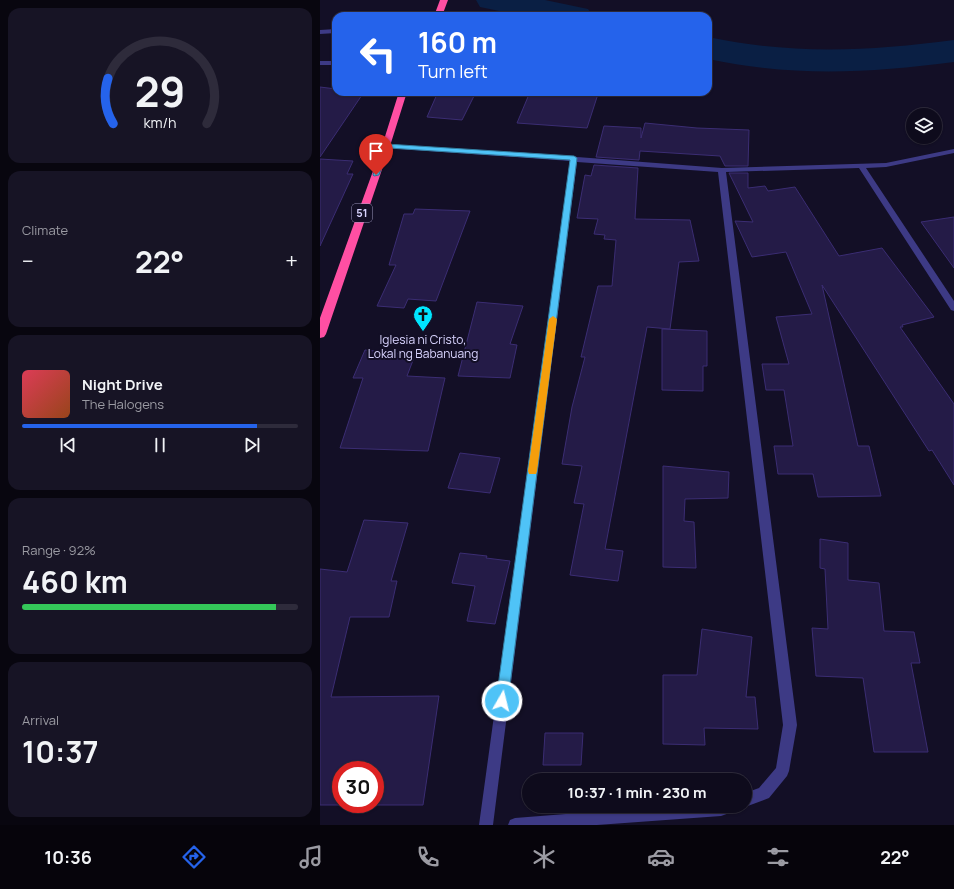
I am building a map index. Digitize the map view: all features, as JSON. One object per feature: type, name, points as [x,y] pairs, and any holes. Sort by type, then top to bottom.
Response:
[{"type":"highway","points":[[440,12],[444,0]]},
{"type":"highway","name":"51","points":[[320,334],[386,146],[402,96]]},
{"type":"street","points":[[320,32],[332,31]]},
{"type":"street","points":[[320,63],[332,63]]},
{"type":"street","points":[[386,146],[574,158],[722,170],[886,165],[954,151]]},
{"type":"street","points":[[486,825],[574,158]]},
{"type":"street","points":[[862,166],[954,308]]},
{"type":"street","points":[[722,170],[790,725],[782,771],[764,793],[752,797]]},
{"type":"street","points":[[515,825],[670,813]]},
{"type":"building","points":[[320,87],[332,88],[332,96],[361,96],[320,157]]},
{"type":"building","points":[[436,96],[474,96],[462,120],[427,117]]},
{"type":"building","points":[[528,96],[597,96],[587,128],[517,123]]},
{"type":"building","points":[[645,123],[697,128],[749,130],[748,166],[725,166],[720,156],[640,151],[639,160],[596,157],[604,126],[641,128],[641,138]]},
{"type":"building","points":[[320,159],[353,161],[347,174],[353,174],[320,246]]},
{"type":"building","points":[[594,165],[638,168],[635,219],[690,220],[699,261],[679,262],[670,329],[647,327],[605,549],[623,551],[618,581],[570,575],[584,504],[574,503],[582,466],[562,464],[572,407],[585,357],[581,357],[598,286],[612,286],[616,240],[604,239],[605,235],[594,234],[598,219],[577,218],[585,175],[591,176]]},
{"type":"building","points":[[729,173],[748,173],[748,188],[765,186],[768,191],[795,187],[839,256],[882,248],[934,317],[902,325],[903,327],[900,327],[954,404],[954,485],[932,450],[929,451],[822,285],[858,446],[869,446],[881,496],[818,497],[813,474],[778,474],[774,446],[793,446],[784,390],[766,390],[762,364],[789,364],[776,317],[812,314],[786,252],[752,257],[735,221],[753,222]]},
{"type":"building","points":[[415,209],[470,211],[436,301],[408,299],[404,308],[377,306],[396,265],[389,265],[404,214],[413,214]]},
{"type":"building","points":[[954,217],[954,268],[921,222]]},
{"type":"building","points":[[477,302],[523,306],[510,344],[517,345],[510,378],[458,376]]},
{"type":"building","points":[[662,329],[707,331],[707,366],[703,366],[703,391],[662,390]]},
{"type":"building","points":[[365,350],[415,355],[407,376],[445,378],[428,451],[340,448],[363,378],[353,378]]},
{"type":"building","points":[[460,453],[500,458],[490,493],[448,488]]},
{"type":"building","points":[[663,466],[729,472],[728,498],[685,499],[684,521],[694,522],[696,568],[663,567]]},
{"type":"building","points":[[364,520],[408,523],[391,581],[397,581],[389,617],[350,617],[331,697],[439,696],[423,805],[384,805],[384,761],[332,761],[332,805],[320,805],[320,569],[347,572]]},
{"type":"building","points":[[820,539],[848,543],[848,580],[879,583],[884,631],[914,632],[920,663],[911,663],[928,752],[874,752],[863,678],[816,676],[812,628],[828,629],[825,569],[820,568]]},
{"type":"building","points":[[460,553],[487,556],[486,558],[510,561],[495,624],[467,621],[475,586],[452,583]]},
{"type":"building","points":[[702,629],[752,637],[746,697],[755,697],[758,729],[704,728],[705,745],[663,744],[663,675],[697,675]]},
{"type":"building","points":[[545,733],[583,733],[581,765],[543,765]]},
{"type":"waterway","points":[[492,0],[555,12]]},
{"type":"waterway","points":[[712,49],[738,54],[799,61],[862,60],[954,51]]},
{"type":"slow traffic","points":[[532,471],[553,319]]},
{"type":"place","name":"Iglesia ni Cristo, Lokal ng Babanuang","points":[[423,332]]},
{"type":"route","points":[[376,175],[386,146],[574,158],[502,701]]}]
